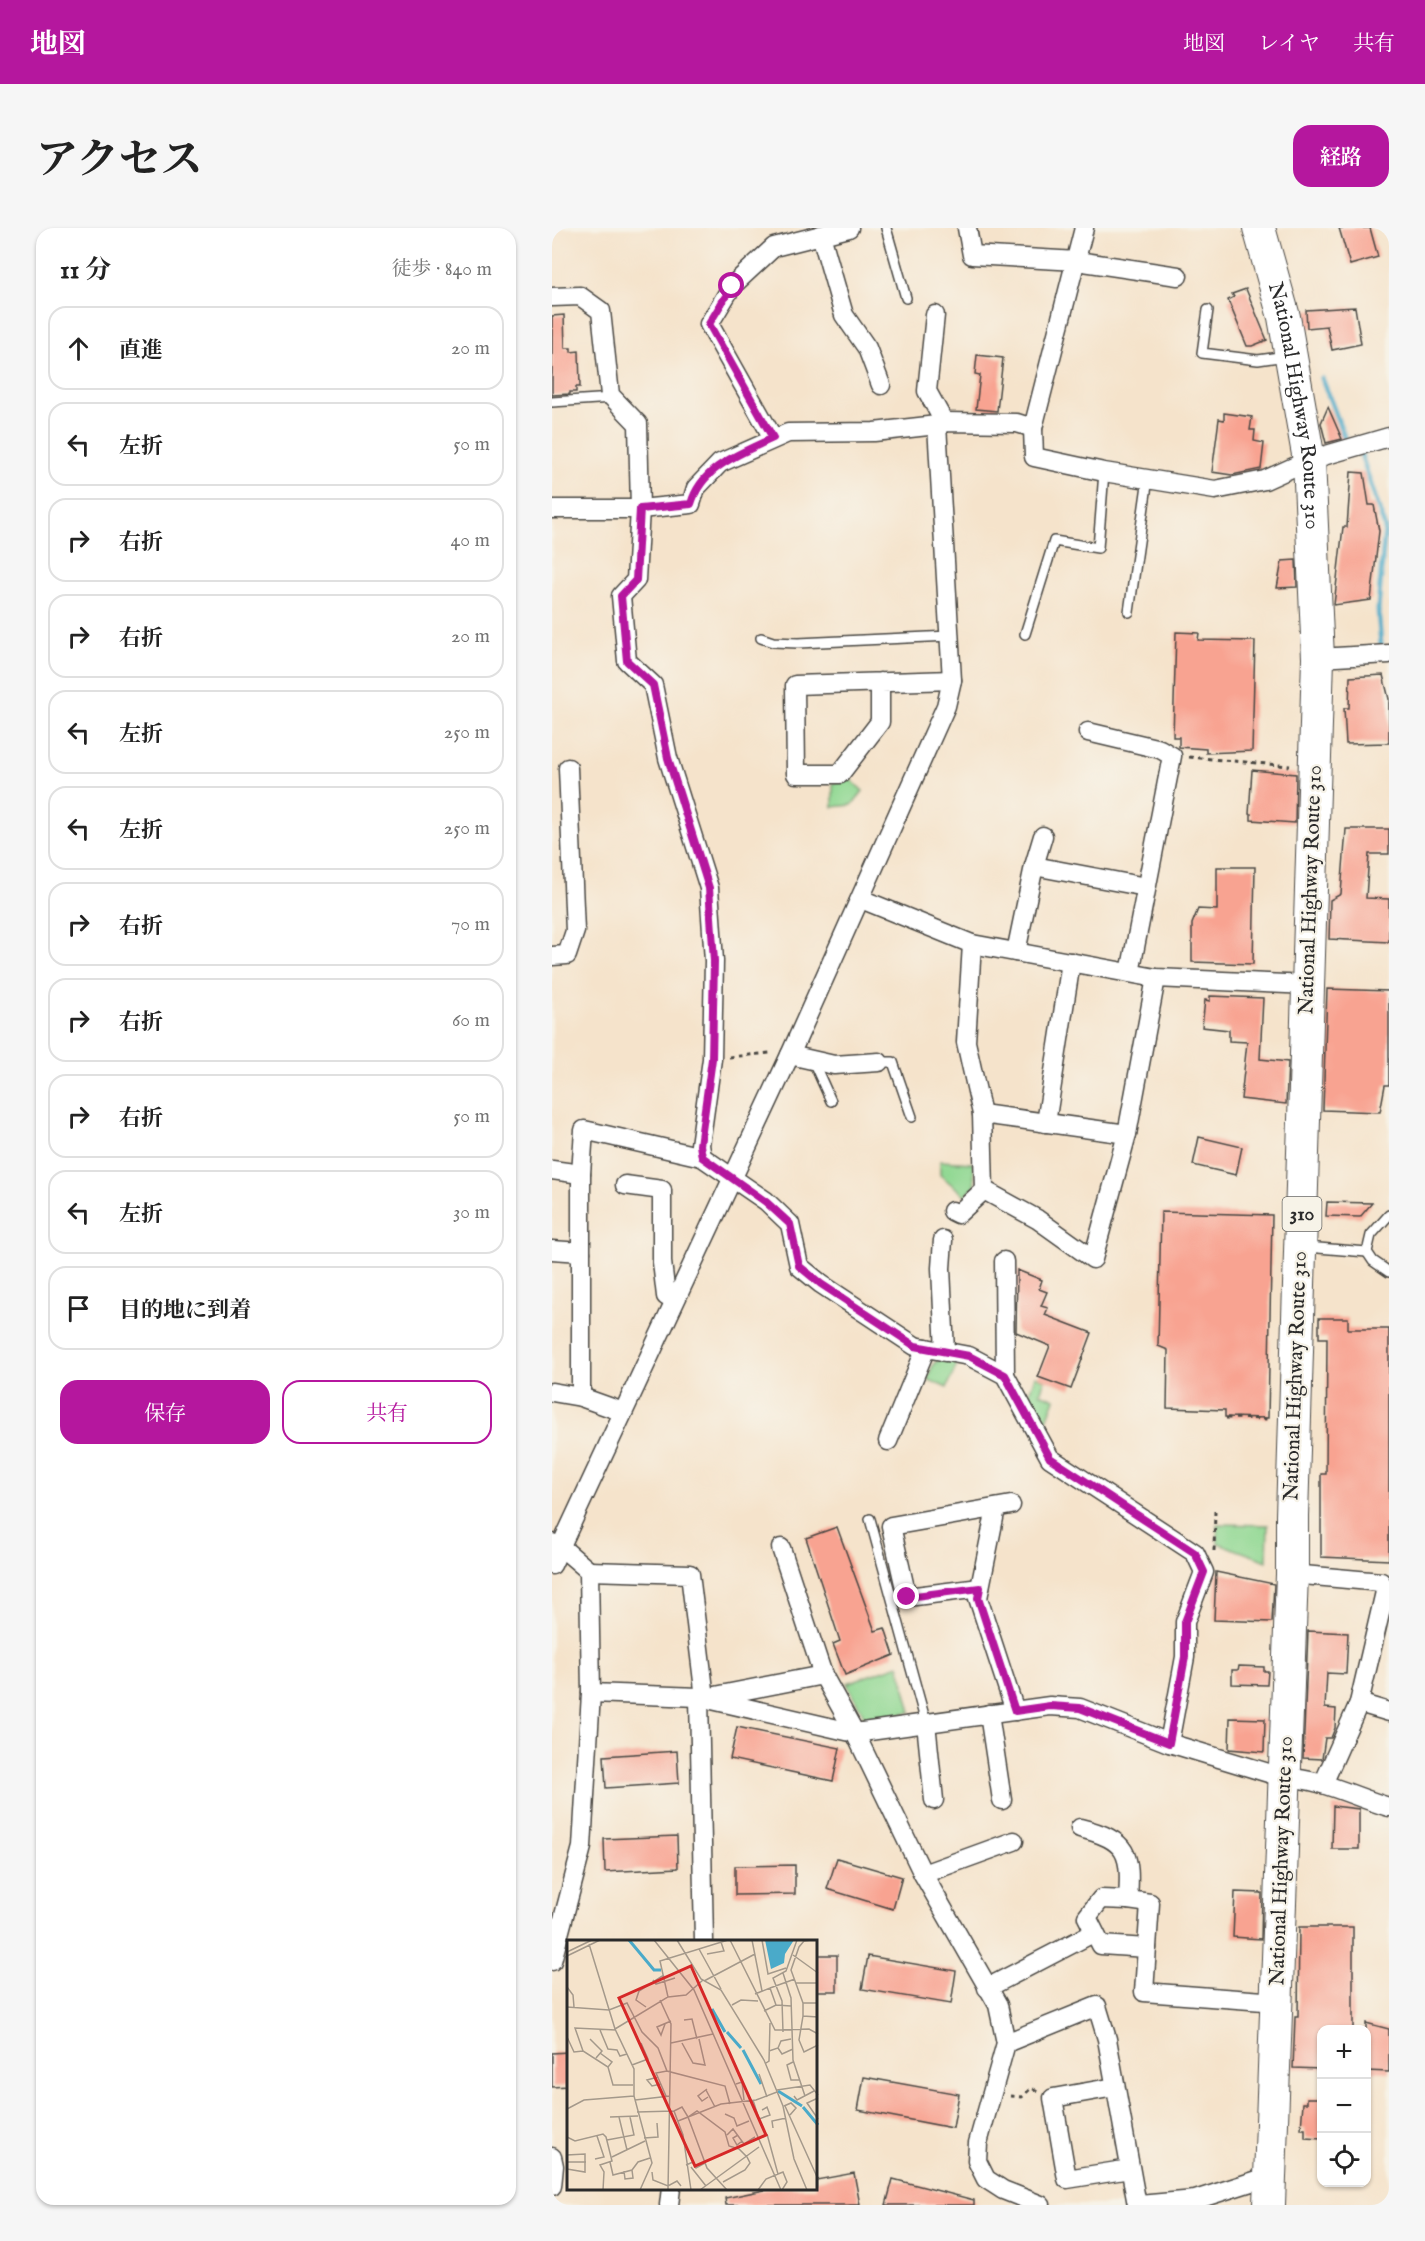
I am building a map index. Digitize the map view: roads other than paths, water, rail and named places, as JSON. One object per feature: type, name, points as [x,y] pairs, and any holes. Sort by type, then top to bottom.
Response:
[{"type":"highway","name":"National Highway Route 310","points":[[1259,228],[1284,317],[1309,460],[1318,658],[1292,1574],[1269,2191]]},
{"type":"street","points":[[773,438],[709,324],[732,286],[774,247],[813,234],[847,228]]},
{"type":"street","points":[[967,228],[972,255],[1077,261],[1178,276]]},
{"type":"street","points":[[1084,228],[1033,428],[1034,457],[1104,472],[1215,490],[1265,480],[1309,460],[1389,437]]},
{"type":"street","points":[[813,234],[844,315],[867,348],[881,385]]},
{"type":"street","points":[[552,297],[580,296],[601,311],[610,395],[638,424],[640,509],[636,580],[621,596],[627,661],[653,685],[668,758],[709,888],[714,961],[712,1059],[700,1145],[702,1157]]},
{"type":"street","points":[[552,1565],[556,1545],[623,1412],[790,1055],[946,706],[952,680],[941,423],[927,392],[935,315]]},
{"type":"street","points":[[552,509],[640,509],[691,504],[696,488],[720,463],[788,432],[874,432],[941,423],[1017,423],[1033,428]]},
{"type":"street","points":[[1318,658],[1389,654]]},
{"type":"street","points":[[880,682],[880,722],[840,774],[796,774],[795,685],[880,682],[952,680]]},
{"type":"street","points":[[1088,732],[1160,749],[1172,756],[1130,973]]},
{"type":"street","points":[[552,956],[567,956],[575,931],[568,768]]},
{"type":"street","points":[[1016,952],[1034,866],[1043,836]]},
{"type":"street","points":[[1034,866],[1146,887]]},
{"type":"street","points":[[861,899],[972,944],[1156,978],[1309,985]]},
{"type":"street","points":[[952,1211],[958,1214],[984,1190],[982,1114],[966,1042],[972,944]]},
{"type":"street","points":[[1046,1123],[1071,962]]},
{"type":"street","points":[[984,1190],[1037,1219],[1093,1259],[1127,1134],[1156,978]]},
{"type":"street","points":[[790,1055],[834,1065],[879,1062]]},
{"type":"street","points":[[982,1114],[1127,1134]]},
{"type":"street","points":[[581,1397],[581,1174],[584,1130],[702,1157],[766,1202],[790,1224],[799,1266],[821,1284],[915,1346],[969,1356],[1005,1375]]},
{"type":"street","points":[[552,1170],[581,1174]]},
{"type":"street","points":[[625,1185],[662,1190],[662,1262],[666,1296],[674,1300]]},
{"type":"street","points":[[943,1240],[941,1268],[945,1352]]},
{"type":"street","points":[[552,1250],[581,1252]]},
{"type":"street","points":[[1004,1261],[1005,1375],[1050,1458],[1195,1553],[1204,1572],[1185,1622],[1185,1657],[1169,1743]]},
{"type":"street","points":[[888,1441],[926,1348]]},
{"type":"street","points":[[552,1392],[581,1397],[623,1412]]},
{"type":"street","points":[[980,1588],[907,1597],[891,1526],[1004,1506],[978,1598],[1015,1711]]},
{"type":"street","points":[[556,1545],[590,1571],[690,1574],[702,1698],[704,1940]]},
{"type":"street","points":[[781,1548],[823,1675],[855,1733],[923,1874],[998,2005],[1006,2043],[978,2144],[977,2161],[986,2179],[1003,2190],[1041,2205]]},
{"type":"street","points":[[552,1961],[557,1921],[582,1847],[591,1693],[590,1571]]},
{"type":"street","points":[[1292,1574],[1381,1582],[1385,1592],[1382,1637],[1359,1703],[1323,1784]]},
{"type":"street","points":[[702,1698],[823,1675]]},
{"type":"street","points":[[591,1693],[702,1698],[855,1733],[1050,1706],[1080,1708],[1169,1743],[1285,1778],[1298,1778],[1323,1784],[1389,1807]]},
{"type":"street","points":[[1359,1703],[1389,1712]]},
{"type":"street","points":[[989,1714],[1002,1800]]},
{"type":"street","points":[[926,1723],[934,1800]]},
{"type":"street","points":[[1080,1828],[1104,1834],[1118,1843],[1130,1864],[1128,1900]]},
{"type":"street","points":[[923,1874],[1014,1841]]},
{"type":"street","points":[[1147,1948],[1101,1946],[1093,1934],[1087,1917],[1101,1899],[1150,1903],[1147,1948],[1144,1992],[1277,2002]]},
{"type":"street","points":[[987,1988],[1093,1934]]},
{"type":"street","points":[[1006,2043],[1097,2006],[1107,2039],[1138,2205],[1269,2191]]},
{"type":"street","points":[[1115,2087],[1053,2098],[1067,2179],[1130,2169]]},
{"type":"street","points":[[552,2157],[554,2166],[552,2186]]},
{"type":"street","points":[[669,2205],[671,2190]]},
{"type":"lane","points":[[886,228],[906,298]]},
{"type":"lane","points":[[1208,310],[1202,352],[1258,360],[1291,355]]},
{"type":"lane","points":[[552,402],[613,398]]},
{"type":"lane","points":[[1025,634],[1054,541],[1098,548],[1104,472]]},
{"type":"lane","points":[[1129,612],[1148,478]]},
{"type":"lane","points":[[761,638],[773,642],[798,643],[950,636]]},
{"type":"lane","points":[[813,1061],[831,1101]]},
{"type":"lane","points":[[879,1062],[893,1062],[912,1117]]},
{"type":"lane","points":[[1389,1215],[1371,1235],[1367,1252],[1373,1261],[1389,1272]]},
{"type":"lane","points":[[1301,1247],[1367,1252]]},
{"type":"lane","points":[[870,1519],[926,1723]]},
{"type":"waterway","points":[[1322,378],[1345,439]]},
{"type":"waterway","points":[[1360,451],[1385,528],[1378,609],[1381,645]]}]
